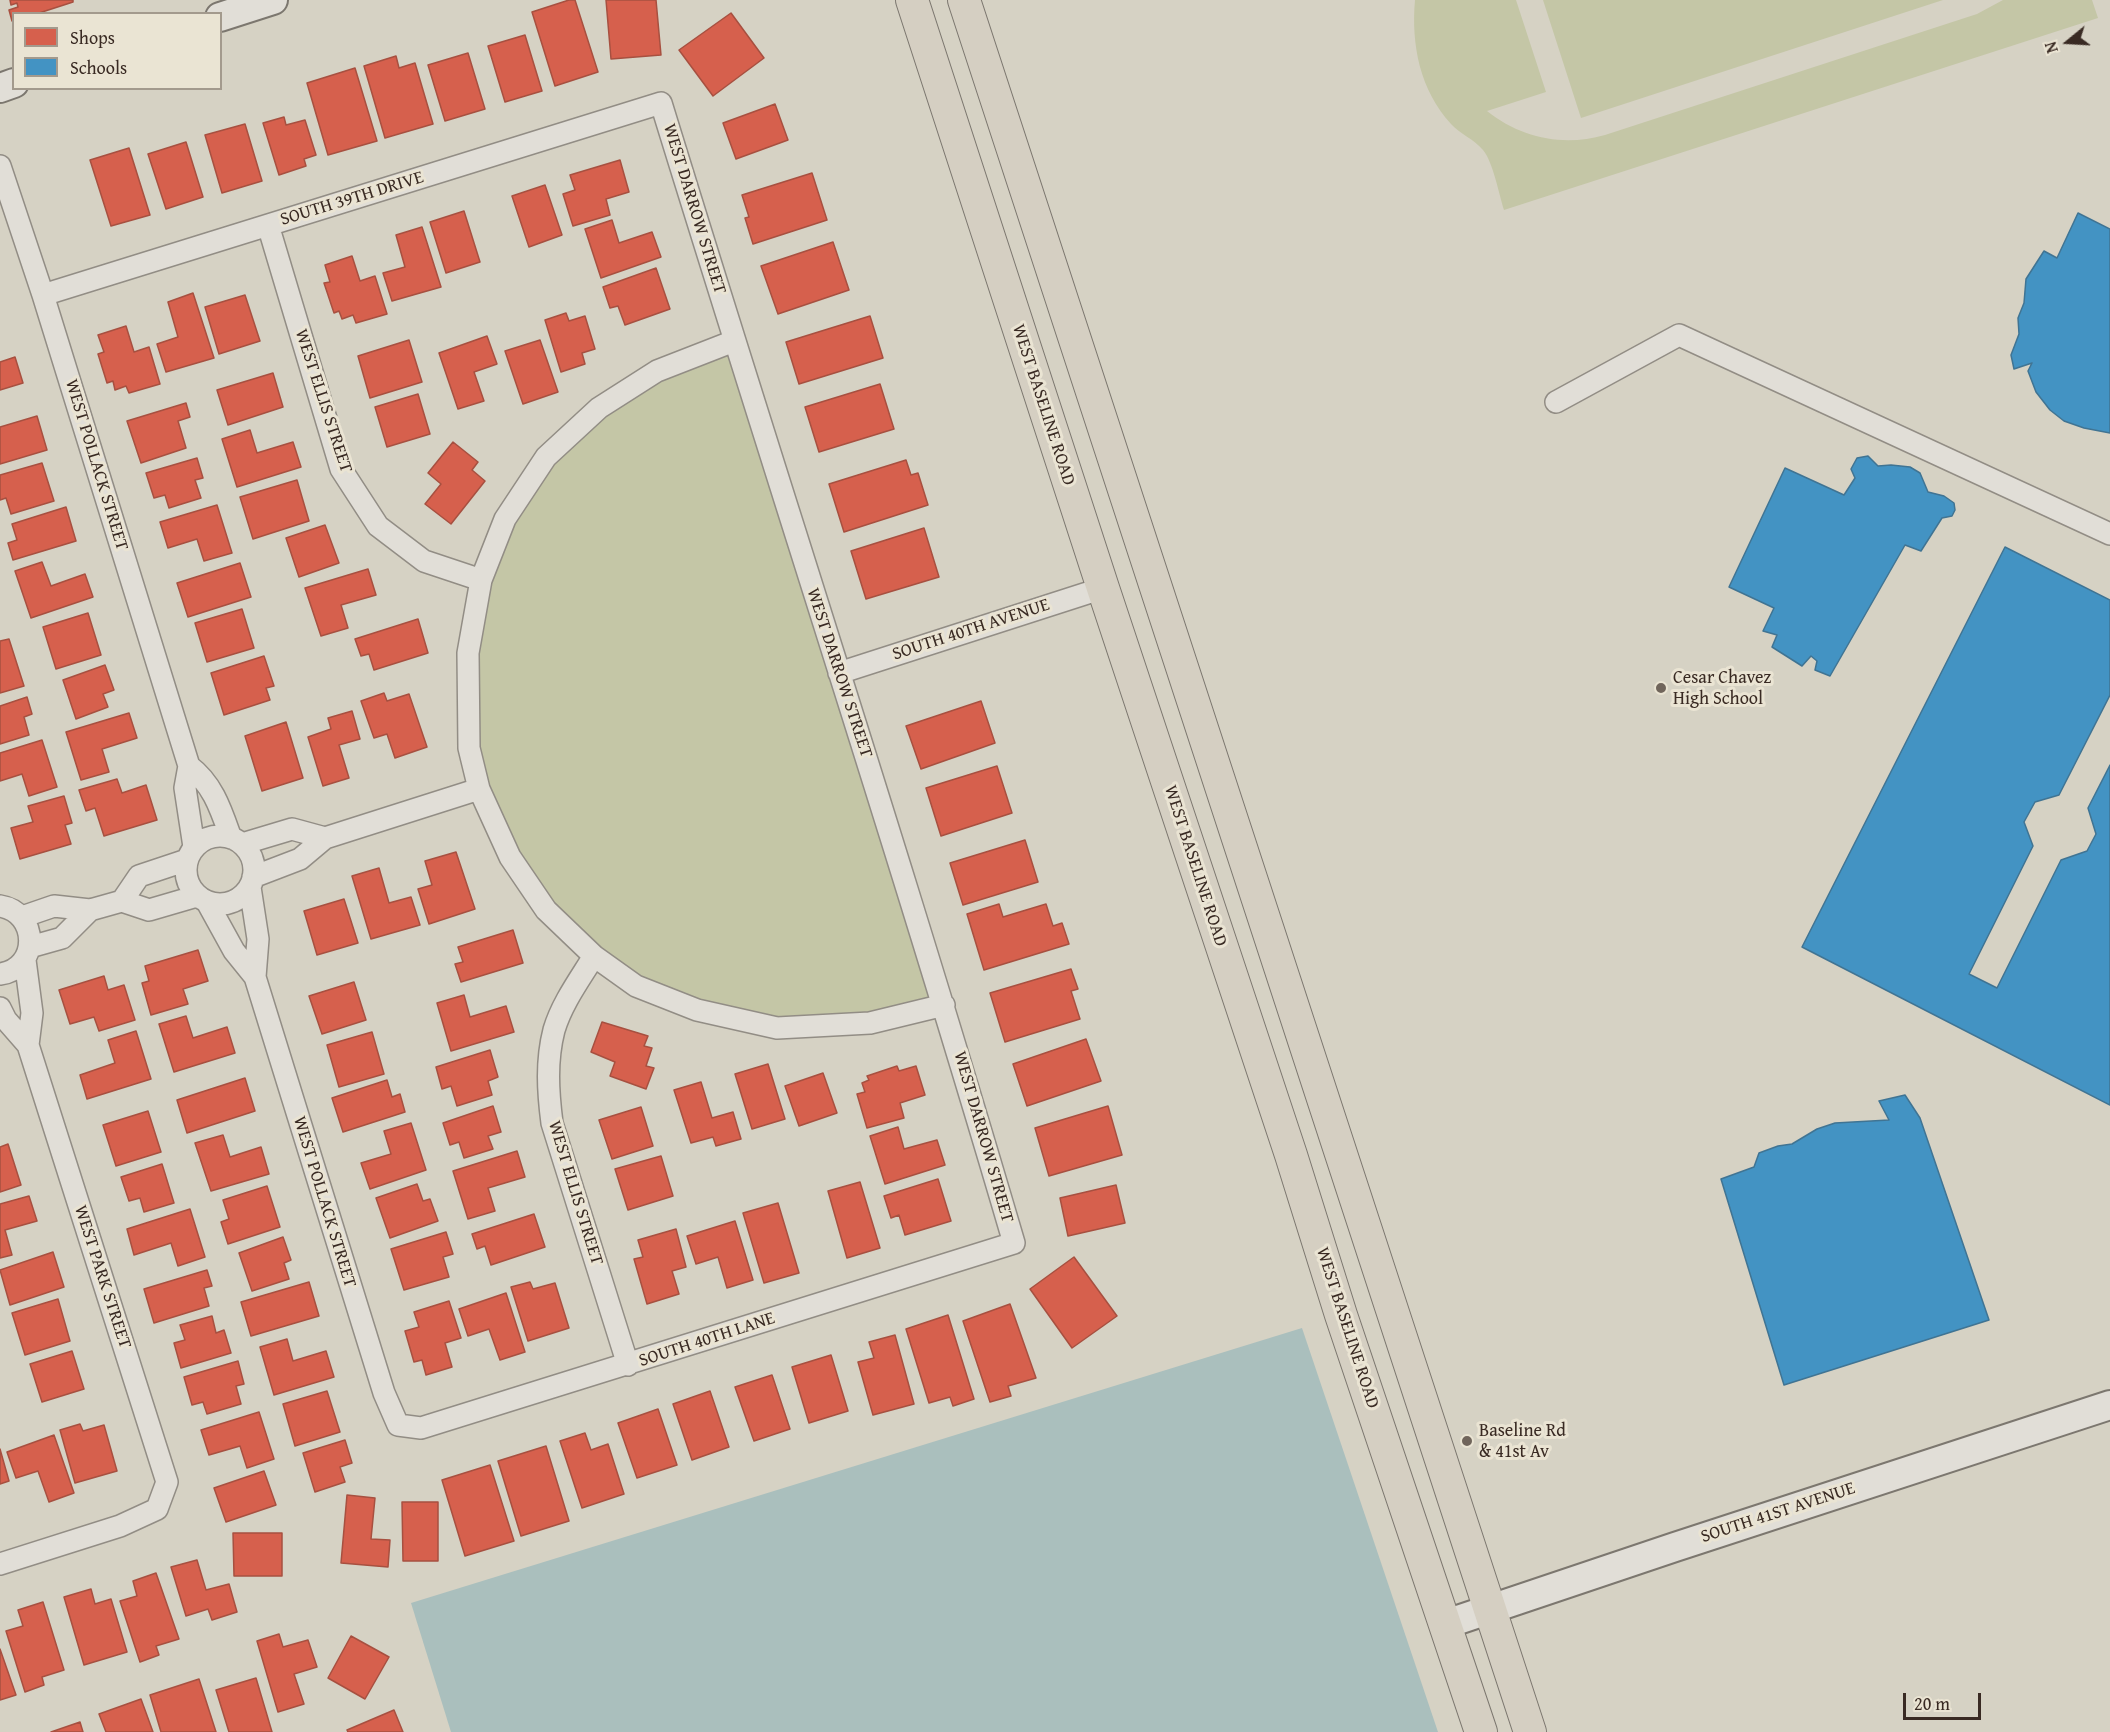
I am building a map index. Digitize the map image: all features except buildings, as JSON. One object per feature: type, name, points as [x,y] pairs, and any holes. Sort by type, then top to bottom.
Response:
[{"type":"main road","name":"WEST BASELINE ROAD","points":[[912,0],[1103,588],[1291,1155],[1341,1315],[1481,1732]]},
{"type":"main road","points":[[964,0],[1530,1732]]},
{"type":"street","points":[[222,16],[273,0]]},
{"type":"street","name":"SOUTH 39TH DRIVE","points":[[43,295],[662,104]]},
{"type":"street","name":"WEST DARROW STREET","points":[[662,104],[734,341],[944,1005],[1014,1243]]},
{"type":"street","name":"WEST POLLACK STREET","points":[[0,165],[43,295],[189,766],[185,788],[190,854]]},
{"type":"street","name":"WEST ELLIS STREET","points":[[268,225],[341,469],[378,526],[424,561],[481,580]]},
{"type":"street","points":[[1556,402],[1679,334],[2110,534]]},
{"type":"street","points":[[734,341],[657,371],[599,408],[546,458],[505,519],[481,580],[468,653],[470,748],[479,789],[510,856],[546,910],[594,956],[636,986],[697,1010],[777,1028],[870,1023],[944,1005]]},
{"type":"street","name":"SOUTH 40TH AVENUE","points":[[839,674],[1103,588]]},
{"type":"street","name":"WEST POLLACK STREET","points":[[189,766],[203,776],[236,841]]},
{"type":"street","points":[[190,854],[187,879],[202,899],[217,905],[226,904],[236,901],[252,882],[300,859],[325,838],[479,789]]},
{"type":"street","points":[[122,901],[139,876],[190,854],[211,837],[236,841],[292,829],[325,838]]},
{"type":"street","points":[[236,841],[252,859],[252,882]]},
{"type":"street","name":"WEST POLLACK STREET","points":[[252,882],[258,939],[255,977],[384,1394],[398,1425]]},
{"type":"street","points":[[0,887],[12,911],[54,906],[90,910],[122,901],[148,910],[202,899]]},
{"type":"street","name":"WEST POLLACK STREET","points":[[202,899],[234,951],[255,977]]},
{"type":"street","points":[[0,974],[17,969],[27,954],[62,938],[90,910]]},
{"type":"street","name":"WEST PARK STREET","points":[[12,911],[29,931],[27,954],[32,1013],[28,1045]]},
{"type":"street","name":"WEST ELLIS STREET","points":[[594,956],[566,1002],[555,1029],[549,1062],[548,1091],[552,1123],[628,1365]]},
{"type":"street","name":"WEST PARK STREET","points":[[0,1008],[6,1020],[28,1045],[167,1482],[157,1509],[120,1526],[0,1564]]},
{"type":"street","name":"SOUTH 40TH LANE","points":[[398,1425],[421,1428],[1014,1243]]},
{"type":"street","name":"SOUTH 41ST AVENUE","points":[[1446,1624],[2110,1405]]},
{"type":"green space","points":[[1415,0],[1516,0],[1546,92],[1487,111],[1528,134],[1558,140],[1589,139],[1605,135],[1977,14],[2003,0],[2092,0],[2098,18],[1504,210],[1487,155],[1451,124],[1440,111],[1425,82],[1416,50]]},
{"type":"green space","points":[[1543,0],[1943,0],[1581,118]]},
{"type":"green space","points":[[734,341],[944,1005],[777,1028],[636,986],[546,910],[479,789],[468,653],[505,519],[599,408]]},
{"type":"shaded area","points":[[1302,1328],[1438,1732],[451,1732],[411,1603]]},
{"type":"place","name":"Cesar Chavez High School","points":[[1661,688]]},
{"type":"place","name":"Baseline Rd & 41st Av","points":[[1467,1441]]}]
